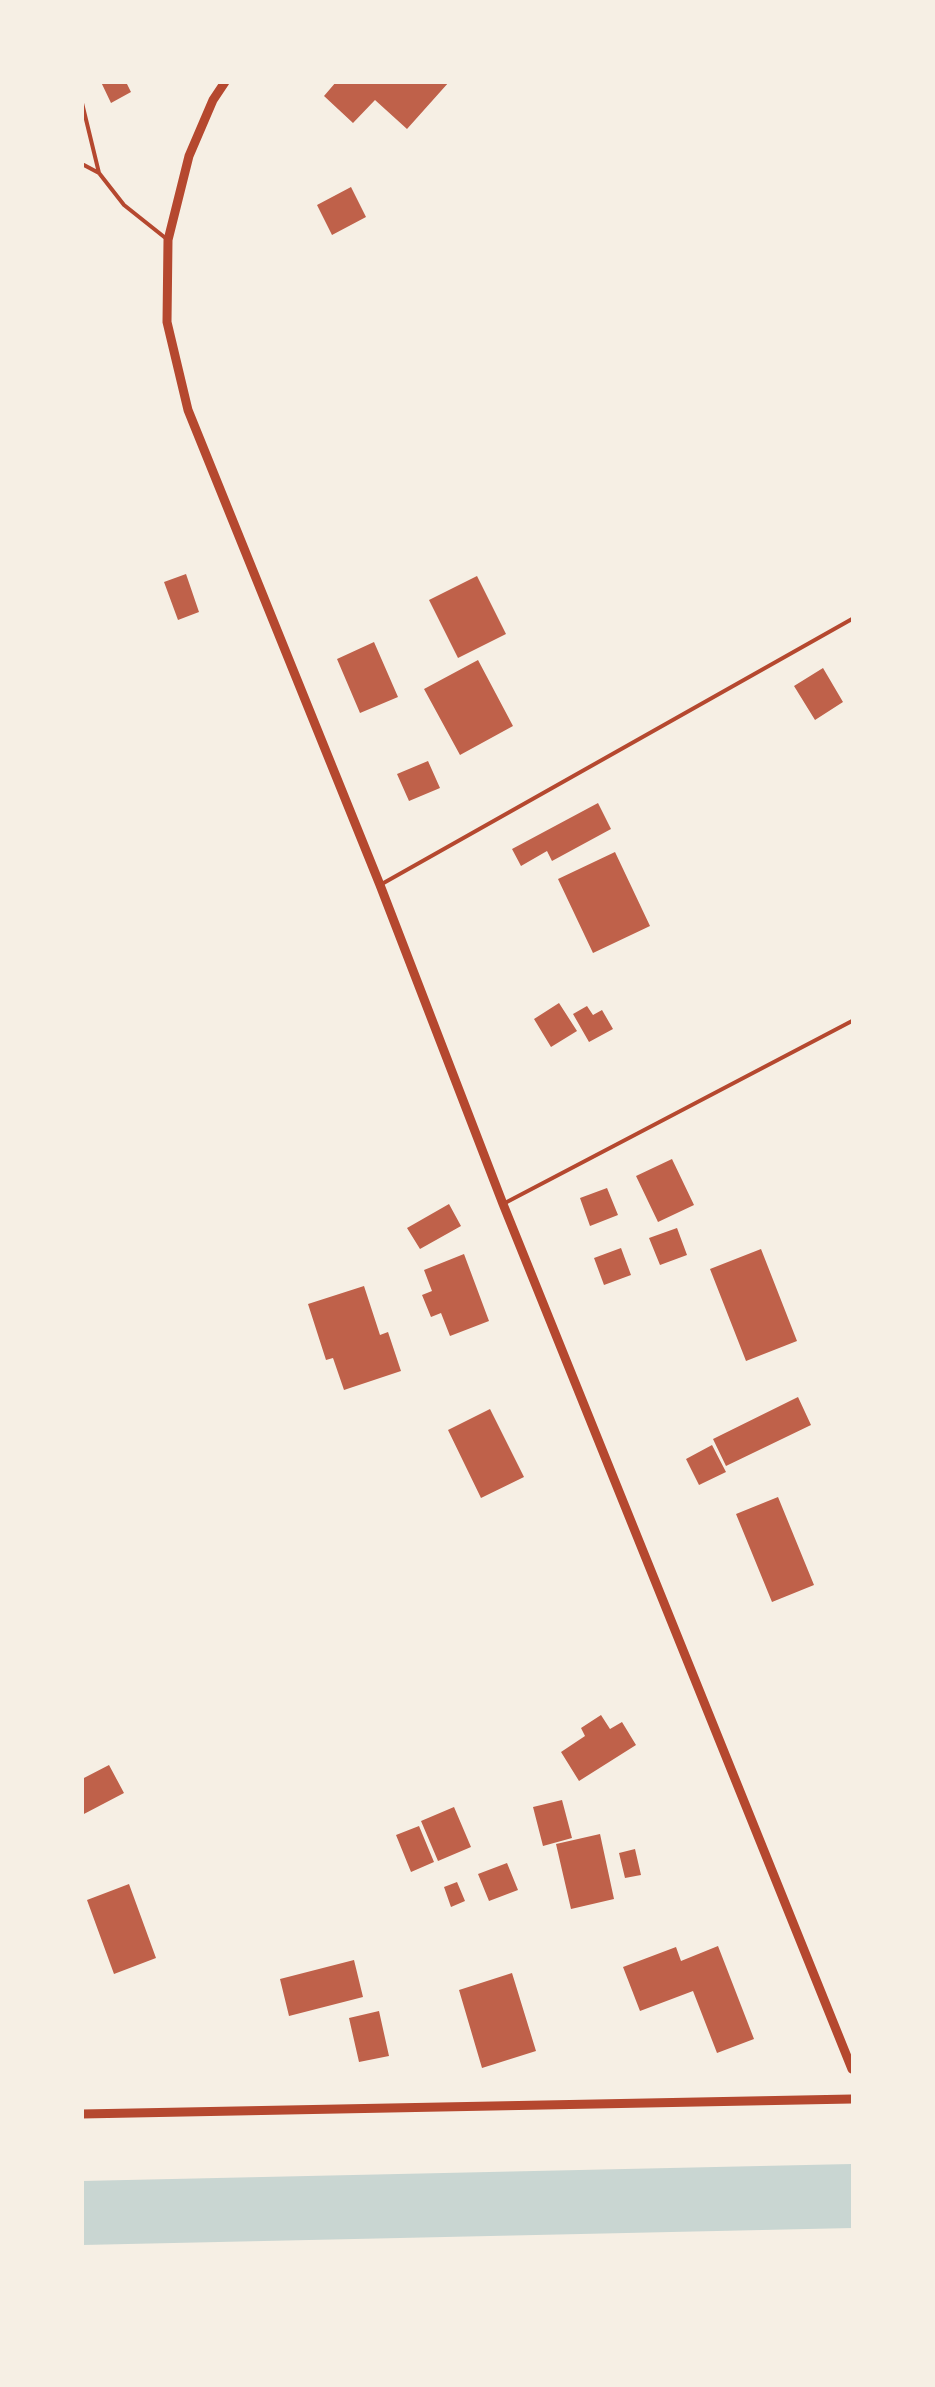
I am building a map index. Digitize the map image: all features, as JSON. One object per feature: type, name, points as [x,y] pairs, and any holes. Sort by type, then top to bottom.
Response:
[{"type":"street","points":[[225,82],[213,100],[189,156],[168,240],[167,322],[188,410],[380,885],[503,1204],[852,2069]]},
{"type":"street","points":[[82,2114],[852,2099]]},
{"type":"lane","points":[[82,103],[99,173]]},
{"type":"lane","points":[[82,164],[99,173],[124,205],[168,240]]},
{"type":"lane","points":[[380,885],[852,619]]},
{"type":"lane","points":[[503,1204],[852,1021]]},
{"type":"building","points":[[101,82],[126,82],[131,92],[111,103]]},
{"type":"building","points":[[336,82],[449,82],[407,129],[375,100],[353,123],[324,96]]},
{"type":"building","points":[[351,187],[366,217],[332,235],[317,205]]},
{"type":"building","points":[[186,574],[199,612],[178,620],[164,582]]},
{"type":"building","points":[[477,576],[506,634],[458,658],[429,600]]},
{"type":"building","points":[[374,642],[398,697],[360,713],[337,659]]},
{"type":"building","points":[[478,660],[513,726],[460,755],[424,689]]},
{"type":"building","points":[[823,668],[843,702],[815,720],[794,686]]},
{"type":"building","points":[[428,761],[440,788],[409,801],[397,774]]},
{"type":"building","points":[[598,803],[611,829],[552,861],[547,851],[521,866],[512,849]]},
{"type":"building","points":[[615,852],[650,926],[593,953],[558,879]]},
{"type":"building","points":[[559,1003],[577,1031],[551,1047],[534,1019]]},
{"type":"building","points":[[587,1006],[593,1015],[602,1010],[613,1029],[589,1042],[573,1014]]},
{"type":"building","points":[[672,1159],[694,1205],[658,1222],[636,1176]]},
{"type":"building","points":[[607,1188],[618,1215],[590,1226],[580,1198]]},
{"type":"building","points":[[449,1204],[461,1226],[420,1249],[407,1228]]},
{"type":"building","points":[[677,1228],[687,1255],[660,1265],[649,1238]]},
{"type":"building","points":[[621,1248],[631,1275],[604,1285],[594,1258]]},
{"type":"building","points":[[761,1249],[797,1341],[746,1361],[710,1269]]},
{"type":"building","points":[[464,1254],[489,1321],[450,1336],[441,1313],[431,1317],[422,1295],[432,1291],[424,1270]]},
{"type":"building","points":[[364,1286],[380,1335],[388,1332],[401,1371],[344,1390],[333,1358],[326,1360],[308,1304]]},
{"type":"building","points":[[798,1397],[811,1425],[726,1466],[713,1439]]},
{"type":"building","points":[[490,1409],[524,1477],[481,1498],[448,1430]]},
{"type":"building","points":[[712,1445],[726,1472],[699,1485],[686,1459]]},
{"type":"building","points":[[778,1497],[814,1585],[772,1602],[736,1514]]},
{"type":"building","points":[[601,1715],[610,1729],[622,1722],[636,1745],[579,1781],[561,1752],[585,1736],[581,1728]]},
{"type":"building","points":[[109,1765],[124,1793],[82,1815],[82,1779]]},
{"type":"building","points":[[562,1800],[572,1838],[543,1846],[533,1807]]},
{"type":"building","points":[[454,1807],[471,1847],[438,1861],[421,1821]]},
{"type":"building","points":[[419,1826],[434,1862],[411,1872],[396,1835]]},
{"type":"building","points":[[600,1834],[614,1899],[571,1909],[556,1844]]},
{"type":"building","points":[[635,1849],[641,1875],[625,1878],[619,1853]]},
{"type":"building","points":[[507,1863],[518,1890],[489,1901],[478,1874]]},
{"type":"building","points":[[457,1882],[465,1901],[451,1907],[444,1887]]},
{"type":"building","points":[[129,1884],[156,1958],[114,1974],[87,1900]]},
{"type":"building","points":[[718,1946],[754,2039],[717,2053],[693,1991],[640,2011],[623,1967],[676,1947],[681,1961]]},
{"type":"building","points":[[354,1960],[363,1997],[289,2016],[280,1979]]},
{"type":"building","points":[[512,1973],[536,2051],[482,2068],[459,1990]]},
{"type":"building","points":[[379,2011],[389,2056],[359,2062],[349,2018]]},
{"type":"waterway","points":[[82,2213],[852,2196]]}]
